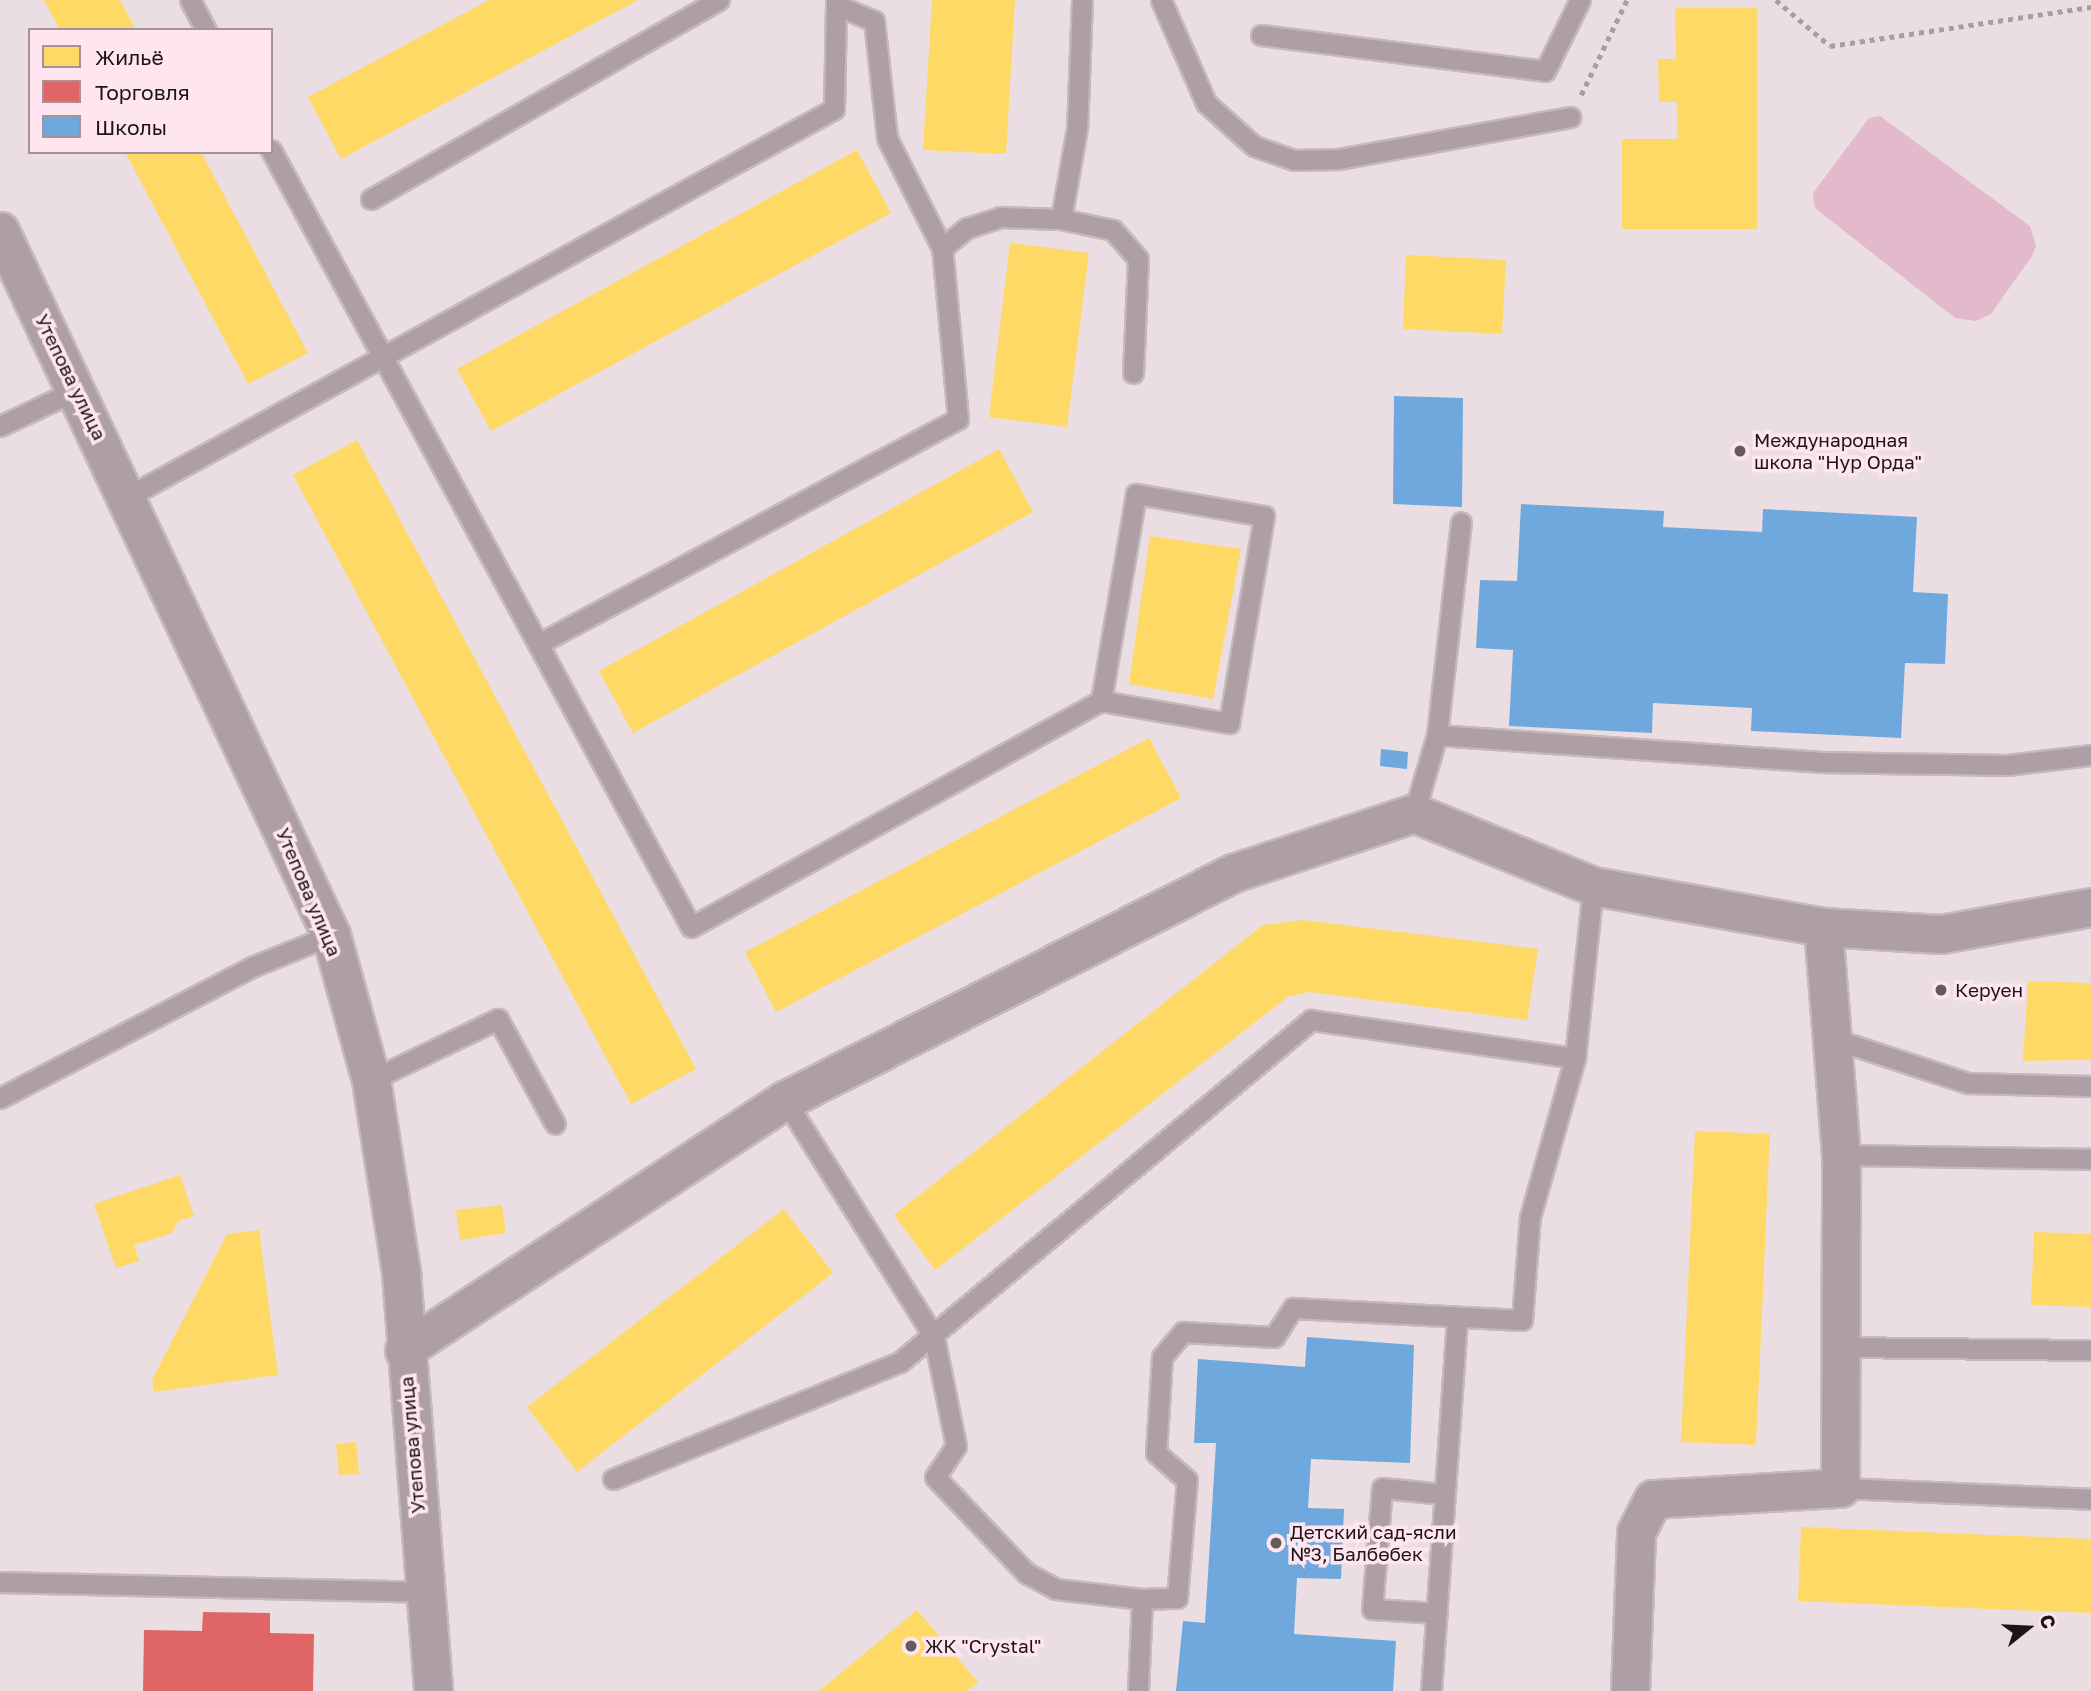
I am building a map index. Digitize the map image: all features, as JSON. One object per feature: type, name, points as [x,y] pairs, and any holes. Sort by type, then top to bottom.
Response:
[{"type":"street","name":"Утепова улица","points":[[0,230],[129,496],[331,935],[371,1080],[401,1272],[404,1350],[433,1691]]},
{"type":"street","points":[[404,1350],[785,1100],[1233,873],[1413,813],[1593,886],[1823,928],[1941,934],[2091,907]]},
{"type":"street","points":[[1630,1691],[1636,1532],[1653,1499],[1840,1489],[1843,1347],[1841,1155],[1836,1040],[1823,928]]},
{"type":"lane","points":[[190,0],[205,28]]},
{"type":"lane","points":[[371,199],[719,0]]},
{"type":"lane","points":[[1061,219],[1077,128],[1082,0]]},
{"type":"lane","points":[[1161,0],[1206,103],[1254,146],[1294,160],[1339,159],[1570,117]]},
{"type":"lane","points":[[1261,35],[1545,71],[1580,0]]},
{"type":"lane","points":[[129,496],[834,109],[838,3],[867,6],[879,39],[887,138],[942,248],[958,419],[538,644]]},
{"type":"lane","points":[[273,154],[691,927],[1101,701],[1229,723],[1264,516],[1136,494],[1101,701]]},
{"type":"lane","points":[[942,248],[967,228],[1000,217],[1061,219],[1113,230],[1138,259],[1133,373]]},
{"type":"lane","points":[[0,426],[76,390]]},
{"type":"lane","points":[[1413,813],[1437,735],[1461,523]]},
{"type":"lane","points":[[1437,735],[1819,762],[2007,765],[2091,755]]},
{"type":"lane","points":[[785,1100],[934,1337],[956,1446],[935,1477],[1026,1573],[1056,1589],[1142,1599],[1177,1598],[1187,1480],[1156,1452],[1162,1357],[1183,1332],[1274,1338],[1293,1308],[1522,1320],[1530,1217],[1575,1058],[1593,886]]},
{"type":"lane","points":[[0,1097],[254,967],[331,935]]},
{"type":"lane","points":[[371,1080],[498,1019],[555,1124]]},
{"type":"lane","points":[[613,1479],[900,1362],[934,1337],[1311,1020],[1575,1058]]},
{"type":"lane","points":[[1836,1040],[1968,1083],[2091,1086]]},
{"type":"lane","points":[[1841,1155],[2091,1159]]},
{"type":"lane","points":[[1431,1691],[1457,1317]]},
{"type":"lane","points":[[1843,1347],[2091,1350]]},
{"type":"lane","points":[[1437,1613],[1372,1609],[1382,1488],[1444,1493]]},
{"type":"lane","points":[[1840,1489],[2091,1499]]},
{"type":"lane","points":[[0,1582],[426,1592]]},
{"type":"lane","points":[[1138,1691],[1142,1599]]},
{"type":"path","points":[[1570,117],[1627,0]]},
{"type":"path","points":[[1776,0],[1830,46],[2091,7]]},
{"type":"shaded area","points":[[1880,116],[2030,226],[2036,246],[2032,256],[1991,314],[1976,321],[1955,318],[1815,208],[1813,193],[1869,118]]},
{"type":"building: Жильё","points":[[44,0],[120,0],[135,28],[59,28]]},
{"type":"building: Жильё","points":[[489,0],[638,0],[341,159],[308,97]]},
{"type":"building: Жильё","points":[[932,0],[1015,0],[1006,154],[923,150]]},
{"type":"building: Жильё","points":[[1675,8],[1757,8],[1757,229],[1622,229],[1622,139],[1677,139],[1677,102],[1659,102],[1658,59],[1676,59]]},
{"type":"building: Жильё","points":[[857,150],[891,213],[491,431],[457,369]]},
{"type":"building: Жильё","points":[[126,154],[202,154],[308,353],[248,384]]},
{"type":"building: Жильё","points":[[1010,243],[1089,253],[1067,427],[989,417]]},
{"type":"building: Жильё","points":[[1406,255],[1506,260],[1502,334],[1403,329]]},
{"type":"building: Жильё","points":[[357,440],[696,1069],[631,1104],[293,475]]},
{"type":"building: Жильё","points":[[999,449],[1033,512],[633,733],[599,671]]},
{"type":"building: Жильё","points":[[1150,536],[1241,549],[1213,699],[1129,684]]},
{"type":"building: Жильё","points":[[1149,738],[1181,798],[776,1012],[745,952]]},
{"type":"building: Жильё","points":[[1303,920],[1538,949],[1527,1020],[1310,992],[1289,996],[935,1270],[894,1215],[1263,925]]},
{"type":"building: Жильё","points":[[2028,981],[2091,983],[2091,1060],[2023,1061]]},
{"type":"building: Жильё","points":[[1695,1131],[1770,1134],[1756,1445],[1681,1442]]},
{"type":"building: Жильё","points":[[180,1175],[194,1216],[178,1221],[172,1233],[134,1245],[139,1261],[116,1268],[94,1204]]},
{"type":"building: Жильё","points":[[502,1205],[506,1233],[460,1240],[456,1210]]},
{"type":"building: Жильё","points":[[784,1209],[833,1273],[577,1472],[527,1407]]},
{"type":"building: Жильё","points":[[259,1230],[278,1375],[154,1392],[152,1380],[227,1234]]},
{"type":"building: Жильё","points":[[2034,1232],[2091,1234],[2091,1307],[2031,1305]]},
{"type":"building: Жильё","points":[[356,1442],[359,1474],[339,1475],[336,1444]]},
{"type":"building: Жильё","points":[[1801,1527],[2091,1539],[2091,1613],[1798,1601]]},
{"type":"building: Жильё","name":"ЖК \"Crystal\"","points":[[917,1610],[978,1682],[967,1691],[819,1691]]},
{"type":"building: Торговля","points":[[203,1612],[270,1613],[270,1633],[314,1634],[313,1691],[143,1691],[144,1630],[202,1631]]},
{"type":"building: Школы","points":[[1394,396],[1463,398],[1462,507],[1393,504]]},
{"type":"building: Школы","points":[[1521,504],[1664,511],[1663,527],[1762,532],[1763,509],[1917,517],[1913,592],[1948,594],[1945,664],[1905,663],[1901,738],[1751,731],[1752,708],[1653,703],[1652,733],[1509,726],[1513,650],[1476,648],[1480,580],[1517,581]]},
{"type":"building: Школы","points":[[1381,749],[1408,752],[1407,769],[1380,766]]},
{"type":"building: Школы","name":"Детский сад-ясли №3, Балбөбек","points":[[1307,1337],[1414,1345],[1410,1463],[1311,1459],[1308,1508],[1344,1509],[1341,1579],[1297,1578],[1294,1634],[1396,1641],[1393,1691],[1176,1691],[1183,1621],[1205,1623],[1216,1443],[1194,1443],[1198,1359],[1305,1367]]},
{"type":"place","name":"Международная школа \"Нур Орда\"","points":[[1740,451]]},
{"type":"place","name":"Керуен","points":[[1941,990]]},
{"type":"place","name":"Детский сад-ясли №3, Балбөбек","points":[[1276,1543]]},
{"type":"place","name":"ЖК \"Crystal\"","points":[[911,1646]]}]
